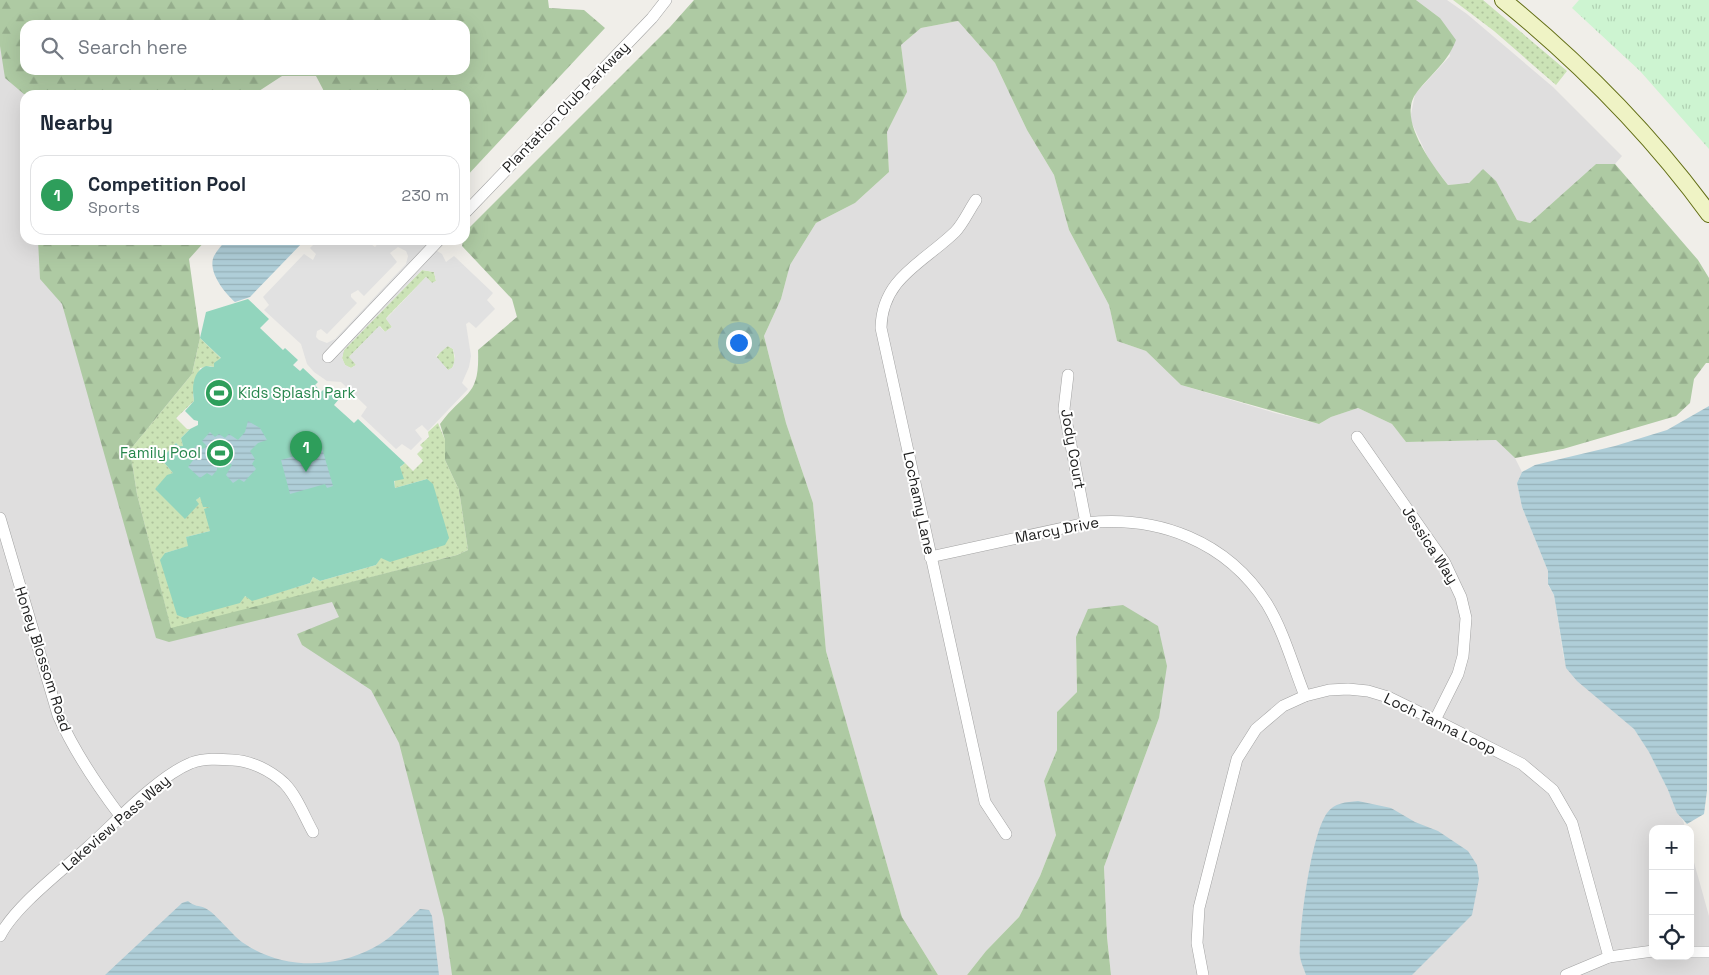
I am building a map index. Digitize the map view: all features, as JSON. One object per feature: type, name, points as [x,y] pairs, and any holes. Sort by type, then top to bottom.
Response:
[{"type":"street","name":"Plantation Club Parkway","points":[[470,208],[652,18],[666,0]]},
{"type":"street","points":[[1502,0],[1570,57],[1616,102],[1659,149],[1709,214]]},
{"type":"street","name":"Lochamy Lane","points":[[976,200],[956,231],[892,287],[881,313],[881,328],[985,802],[1006,834]]},
{"type":"street","points":[[328,357],[434,245]]},
{"type":"street","name":"Jody Court","points":[[1068,375],[1064,410],[1086,523]]},
{"type":"street","name":"Jessica Way","points":[[1357,437],[1445,563],[1461,597],[1466,618],[1463,656],[1458,674],[1435,720]]},
{"type":"street","name":"Honey Blossom Road","points":[[0,518],[58,715],[90,777],[121,817]]},
{"type":"street","name":"Marcy Drive","points":[[930,557],[1086,523],[1108,520],[1154,524],[1179,532],[1221,555],[1254,586],[1278,626],[1305,696]]},
{"type":"street","name":"Loch Tanna Loop","points":[[1203,975],[1197,943],[1198,914],[1233,770],[1243,749],[1260,725],[1283,706],[1305,696],[1329,690],[1368,691],[1388,696],[1522,764],[1553,790],[1572,823],[1609,957]]},
{"type":"street","name":"Lakeview Pass Way","points":[[0,936],[38,893],[121,817],[163,780],[193,762],[215,759],[244,761],[265,769],[284,783],[296,800],[313,832]]},
{"type":"street","points":[[1566,975],[1609,957],[1649,952]]},
{"type":"street","points":[[1694,952],[1709,952]]},
{"type":"shaded area","points":[[0,0],[20,20],[20,75],[47,75],[113,90],[20,90],[20,245],[68,245],[162,634],[509,543],[900,975],[0,975]]},
{"type":"shaded area","points":[[1416,0],[1447,0],[1467,14],[1553,87],[1622,156],[1615,164],[1596,164],[1530,223],[1517,220],[1496,182],[1483,170],[1469,183],[1448,185],[1429,160],[1410,119],[1415,94],[1450,56],[1440,18]]},
{"type":"shaded area","points":[[958,21],[995,63],[1027,130],[1054,175],[1069,230],[1109,305],[1117,341],[1146,351],[1181,385],[1275,413],[1319,424],[1331,417],[1358,408],[1392,424],[1406,442],[1496,440],[1515,458],[1522,472],[1517,483],[1522,507],[1548,571],[1548,585],[1554,595],[1564,659],[1634,729],[1649,751],[1684,823],[1684,825],[1649,825],[1649,960],[1694,960],[1694,862],[1709,916],[1709,975],[1111,975],[1107,937],[1104,867],[1159,718],[1076,637],[1077,692],[1057,712],[1057,750],[1044,781],[1056,835],[1040,876],[1019,917],[986,951],[967,975],[938,975],[902,917],[826,651],[813,503],[786,423],[764,336],[781,299],[790,265],[816,223],[855,203],[889,172],[887,132],[907,92],[901,45],[921,28]]},
{"type":"shaded area","points":[[313,245],[372,245],[375,247],[377,245],[427,245],[442,254],[446,262],[454,256],[493,293],[487,300],[495,309],[476,328],[469,322],[466,324],[471,356],[469,367],[462,383],[468,389],[428,431],[422,425],[415,430],[422,439],[411,450],[402,444],[396,449],[361,416],[367,407],[341,382],[327,381],[314,372],[307,364],[301,344],[264,310],[269,305],[263,297],[304,254],[313,260],[316,254],[310,248]],"holes":[[[398,247],[406,251],[408,256],[406,264],[335,339],[327,343],[316,337],[317,331],[321,329],[327,334],[357,303],[351,297],[351,294],[358,290],[364,296],[397,262],[390,253]],[[422,270],[434,272],[436,281],[432,283],[426,277],[386,319],[392,327],[385,332],[379,326],[349,357],[356,365],[351,368],[345,365],[342,358],[344,350]],[[448,346],[453,349],[455,357],[453,367],[448,370],[436,356]]]},
{"type":"green space","points":[[0,0],[548,0],[549,8],[584,10],[605,28],[470,173],[470,90],[323,90],[316,76],[282,76],[261,90],[20,91],[5,78],[0,46]]},
{"type":"green space","points":[[694,0],[1416,0],[1440,18],[1456,40],[1449,55],[1417,92],[1412,103],[1411,115],[1413,127],[1419,140],[1433,165],[1448,185],[1469,183],[1483,169],[1496,181],[1517,220],[1530,223],[1596,164],[1615,164],[1698,260],[1709,278],[1709,363],[1706,363],[1694,379],[1690,403],[1676,416],[1563,449],[1515,458],[1496,440],[1406,442],[1392,424],[1358,408],[1331,417],[1319,424],[1181,385],[1146,351],[1117,341],[1109,305],[1069,230],[1054,175],[1027,130],[995,63],[958,21],[921,28],[901,45],[907,92],[887,132],[889,172],[855,203],[816,223],[790,265],[781,299],[764,336],[786,423],[813,503],[826,651],[902,917],[938,975],[452,975],[444,918],[399,743],[371,690],[302,645],[297,634],[339,617],[332,602],[169,642],[156,638],[62,304],[40,279],[38,245],[202,245],[189,259],[200,338],[192,374],[130,450],[137,494],[171,628],[457,555],[468,550],[459,490],[445,460],[445,440],[440,424],[473,386],[478,366],[478,350],[517,317],[512,299],[462,245],[470,245],[470,227],[670,27]]},
{"type":"green space","points":[[1453,0],[1483,0],[1567,71],[1556,85],[1494,31]]},
{"type":"green space","points":[[1579,0],[1709,0],[1709,149],[1640,71],[1572,8]]},
{"type":"green space","points":[[422,270],[434,272],[436,281],[432,283],[426,277],[386,318],[392,327],[385,332],[380,326],[350,356],[356,365],[351,368],[345,365],[342,358],[344,350]]},
{"type":"green space","points":[[248,299],[269,319],[260,328],[283,350],[285,348],[298,360],[293,365],[300,371],[303,368],[318,382],[315,385],[321,392],[326,387],[339,399],[334,405],[354,423],[358,419],[405,463],[400,467],[404,479],[394,481],[395,488],[427,479],[433,484],[449,538],[445,545],[390,562],[381,558],[376,565],[320,581],[313,577],[310,583],[252,601],[245,596],[240,603],[185,618],[177,615],[160,560],[165,553],[188,546],[186,537],[210,531],[204,509],[210,507],[203,507],[200,497],[196,500],[199,504],[185,519],[155,489],[167,475],[173,473],[161,459],[176,443],[179,446],[183,446],[181,438],[190,429],[198,425],[198,421],[194,420],[185,411],[194,401],[193,386],[198,372],[206,366],[214,367],[214,363],[221,358],[200,338],[206,312]]},
{"type":"green space","points":[[200,338],[236,373],[210,366],[200,368],[193,395],[194,401],[176,418],[187,429],[190,429],[181,438],[183,446],[179,446],[176,443],[161,459],[173,473],[155,489],[198,504],[196,500],[200,497],[210,506],[210,531],[186,537],[189,546],[165,553],[252,600],[310,583],[313,577],[320,581],[376,565],[427,479],[395,488],[396,474],[405,463],[413,471],[423,461],[417,454],[423,448],[420,445],[429,437],[428,432],[438,423],[445,440],[445,460],[459,490],[468,550],[457,555],[171,629],[137,494],[130,450],[192,374]]},
{"type":"green space","points":[[448,346],[453,349],[455,362],[451,370],[448,370],[436,358],[444,347]]},
{"type":"green space","points":[[1123,605],[1158,626],[1167,666],[1159,718],[1104,867],[1107,937],[1111,975],[967,975],[986,951],[1019,917],[1040,876],[1056,835],[1044,781],[1057,750],[1057,712],[1077,692],[1076,637],[1088,609]]},
{"type":"water","points":[[222,245],[300,245],[250,297],[235,302],[226,293],[215,275],[212,262]]},
{"type":"water","name":"Kids Splash Park","points":[[219,379],[228,383],[232,392],[228,401],[219,405],[210,401],[206,392],[210,383]]},
{"type":"water","points":[[1709,406],[1707,791],[1704,814],[1687,824],[1677,813],[1649,752],[1634,729],[1577,681],[1566,668],[1554,595],[1548,584],[1548,571],[1522,507],[1517,483],[1522,472],[1535,465],[1615,446],[1667,430]]},
{"type":"water","name":"Family Pool","points":[[248,421],[260,428],[267,440],[258,443],[250,451],[255,459],[252,464],[256,469],[244,482],[239,479],[233,483],[226,475],[232,465],[224,457],[217,461],[217,470],[212,476],[207,473],[200,478],[188,467],[194,459],[189,454],[197,445],[201,449],[205,448],[206,445],[202,441],[210,432],[215,437],[219,434],[225,438],[229,434],[238,440],[245,432]]},
{"type":"water","points":[[322,448],[333,486],[327,488],[325,484],[290,494],[281,460]]},
{"type":"water","points":[[1358,801],[1391,808],[1415,822],[1438,831],[1468,851],[1477,865],[1479,879],[1472,915],[1412,975],[1306,975],[1301,962],[1300,943],[1307,882],[1321,824],[1333,807]]},
{"type":"water","points":[[188,901],[205,908],[240,941],[260,952],[291,962],[308,963],[325,963],[358,955],[386,940],[420,909],[429,910],[432,916],[439,975],[105,975],[182,903]]},
{"type":"place","name":"Kids Splash Park","points":[[219,393]]},
{"type":"place","name":"Family Pool","points":[[220,453]]},
{"type":"place","name":"Competition Pool","points":[[306,472]]}]
